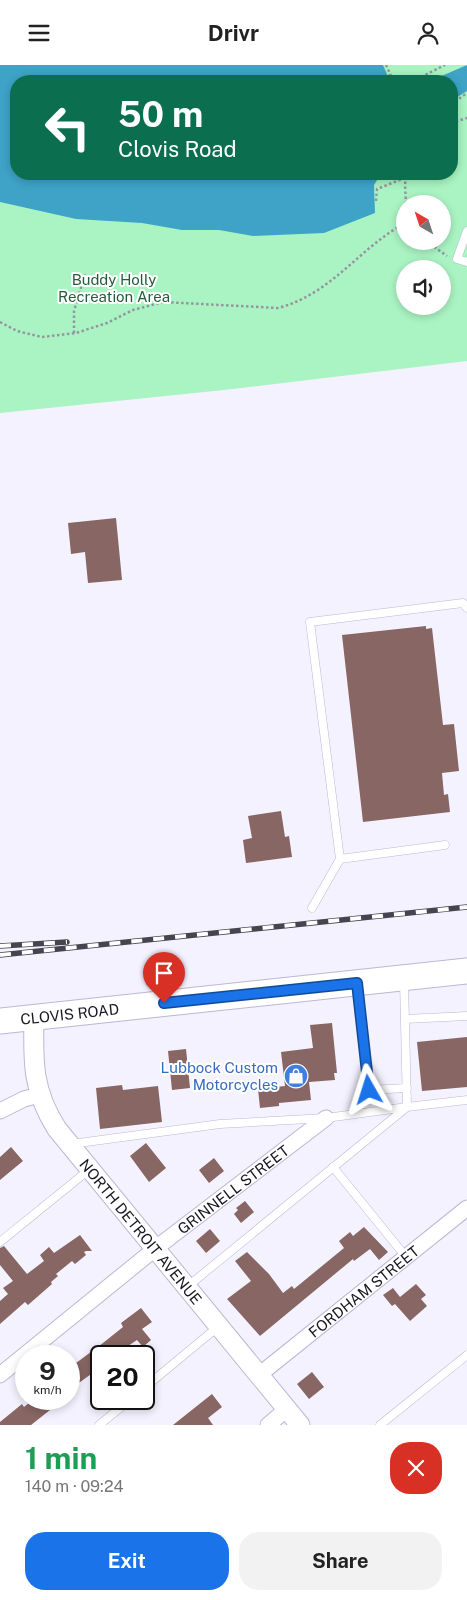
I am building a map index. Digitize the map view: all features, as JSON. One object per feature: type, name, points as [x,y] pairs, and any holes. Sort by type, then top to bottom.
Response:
[{"type":"highway","name":"CLOVIS ROAD","points":[[0,1021],[467,971]]},
{"type":"street","name":"NORTH DETROIT AVENUE","points":[[34,1017],[34,1075],[39,1095],[48,1115],[69,1144],[300,1425]]},
{"type":"street","points":[[0,1111],[24,1099],[39,1095]]},
{"type":"street","name":"GRINNELL STREET","points":[[0,1375],[156,1248],[326,1117]]},
{"type":"street","name":"FORDHAM STREET","points":[[259,1375],[467,1208]]},
{"type":"street","points":[[268,1425],[287,1409]]},
{"type":"lane","points":[[467,231],[457,259],[467,262]]},
{"type":"lane","points":[[312,908],[340,859],[310,623],[462,603],[467,608]]},
{"type":"lane","points":[[340,859],[445,845]]},
{"type":"lane","points":[[404,978],[407,1107]]},
{"type":"lane","points":[[357,983],[369,1090],[407,1088]]},
{"type":"lane","points":[[405,1019],[467,1016]]},
{"type":"lane","points":[[69,1144],[220,1124],[326,1117],[467,1099]]},
{"type":"lane","points":[[187,1287],[407,1107]]},
{"type":"lane","points":[[334,1167],[406,1257]]},
{"type":"lane","points":[[0,1242],[90,1169]]},
{"type":"lane","points":[[155,1379],[219,1326]]},
{"type":"lane","points":[[380,1425],[467,1355]]},
{"type":"lane","points":[[99,1425],[117,1410]]},
{"type":"path","points":[[386,65],[390,75]]},
{"type":"path","points":[[425,75],[445,65]]},
{"type":"path","points":[[376,201],[377,189],[396,180]]},
{"type":"path","points":[[406,195],[407,180]]},
{"type":"path","points":[[0,321],[17,331],[42,337],[74,333],[107,323],[133,311],[162,302],[258,308],[278,307],[294,303],[329,283],[396,230]]},
{"type":"path","points":[[439,250],[449,257],[457,259]]},
{"type":"path","points":[[74,333],[74,311],[85,274]]},
{"type":"green space","name":"Buddy Holly Recreation Area","points":[[0,65],[467,65],[467,361],[224,390],[0,413]]},
{"type":"water","points":[[0,65],[383,65],[387,75],[10,75],[10,180],[377,180],[374,185],[375,213],[324,233],[253,236],[219,230],[182,230],[142,223],[76,219],[0,202]]},
{"type":"water","points":[[467,65],[467,91],[458,97],[458,75],[444,75]]},
{"type":"building","points":[[116,518],[122,580],[88,583],[85,552],[71,554],[68,523]]},
{"type":"building","points":[[426,626],[426,629],[432,628],[443,725],[454,724],[459,771],[442,773],[444,795],[448,794],[450,812],[363,822],[342,635]]},
{"type":"building","points":[[281,811],[285,837],[289,836],[292,857],[246,863],[243,840],[252,838],[248,816]]},
{"type":"building","points":[[332,1023],[337,1073],[334,1073],[335,1080],[309,1082],[311,1100],[279,1103],[279,1106],[260,1108],[258,1089],[285,1086],[281,1052],[313,1048],[310,1025]]},
{"type":"building","points":[[467,1037],[467,1087],[422,1091],[417,1042]]},
{"type":"building","points":[[186,1049],[190,1088],[172,1090],[168,1051]]},
{"type":"building","points":[[122,1085],[123,1090],[158,1086],[162,1122],[100,1129],[96,1088]]},
{"type":"building","points":[[146,1143],[166,1168],[149,1182],[130,1156]]},
{"type":"building","points":[[11,1147],[23,1161],[0,1180],[0,1157]]},
{"type":"building","points":[[214,1158],[224,1171],[209,1183],[199,1170]]},
{"type":"building","points":[[245,1201],[254,1212],[241,1223],[234,1214],[238,1210],[236,1208]]},
{"type":"building","points":[[364,1227],[388,1252],[379,1260],[370,1249],[354,1261],[353,1259],[260,1336],[227,1299],[251,1281],[235,1261],[247,1252],[269,1274],[283,1293],[292,1286],[294,1289],[344,1248],[339,1241],[350,1232],[353,1236]]},
{"type":"building","points":[[210,1229],[220,1241],[206,1253],[196,1241]]},
{"type":"building","points":[[80,1235],[92,1251],[84,1252],[86,1255],[75,1264],[72,1261],[56,1274],[58,1276],[51,1282],[52,1284],[28,1305],[25,1302],[0,1324],[0,1301],[8,1294],[3,1288],[13,1281],[0,1265],[0,1248],[4,1246],[27,1274],[44,1261],[40,1255],[49,1247],[54,1253]]},
{"type":"building","points":[[416,1284],[426,1295],[421,1299],[427,1306],[410,1321],[395,1304],[392,1306],[383,1295],[393,1288],[400,1297]]},
{"type":"building","points":[[141,1308],[152,1322],[142,1329],[151,1340],[145,1345],[141,1345],[137,1340],[130,1345],[100,1345],[123,1327],[121,1323]]},
{"type":"building","points":[[90,1353],[90,1375],[80,1382],[80,1360]]},
{"type":"building","points":[[312,1372],[324,1387],[309,1399],[297,1384]]},
{"type":"building","points":[[212,1394],[222,1407],[208,1418],[213,1425],[173,1425]]},
{"type":"building","points":[[15,1410],[50,1410],[31,1425],[0,1425],[0,1422]]},
{"type":"railway","points":[[0,955],[467,907]]},
{"type":"railway","points":[[0,946],[67,942]]},
{"type":"place","name":"Lubbock Custom Motorcycles","points":[[296,1076]]},
{"type":"route","points":[[164,1003],[357,983],[369,1090]]}]
